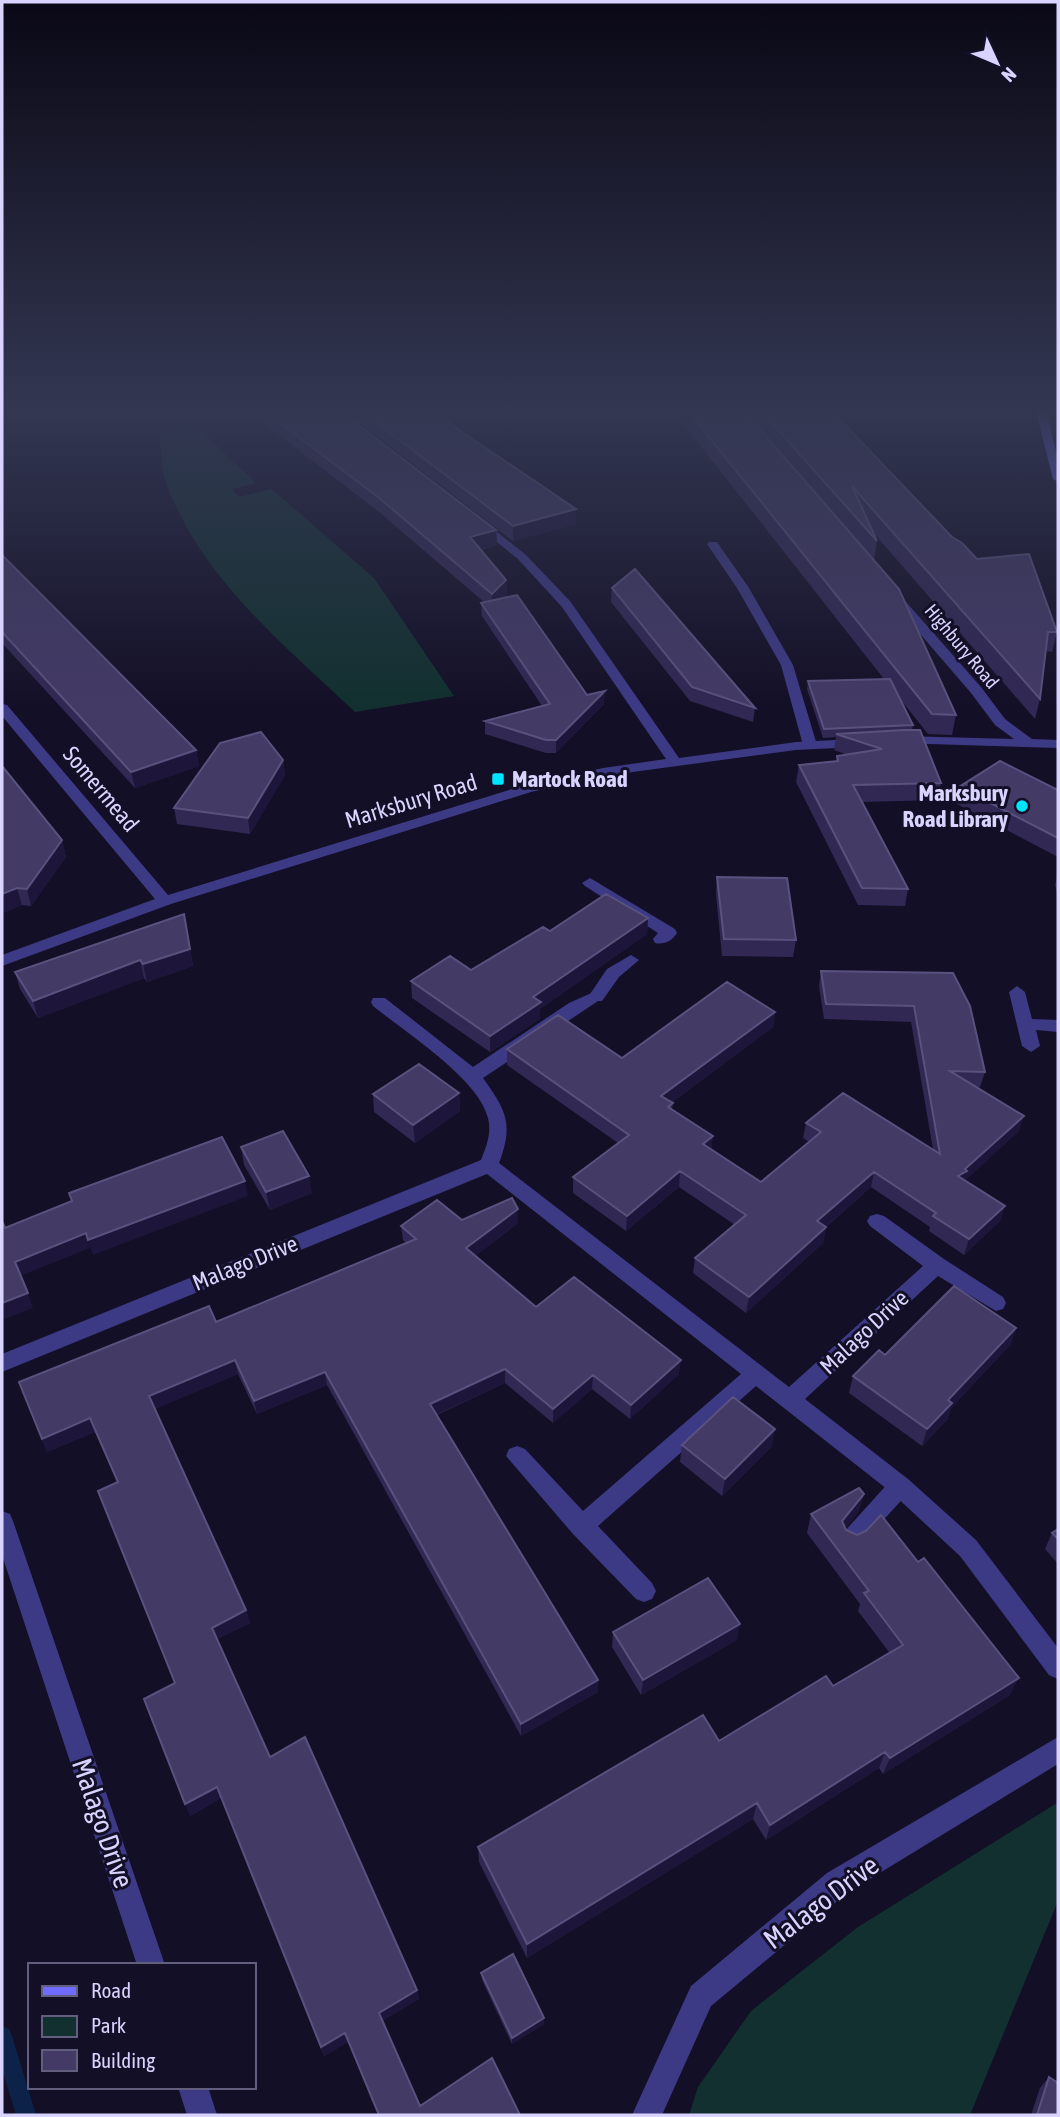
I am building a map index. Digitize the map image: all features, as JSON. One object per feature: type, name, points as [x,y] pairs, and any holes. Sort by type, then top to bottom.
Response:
[{"type":"street","points":[[467,514],[521,556],[566,604],[675,762]]},
{"type":"street","points":[[713,544],[743,587],[788,664],[810,745]]},
{"type":"street","name":"Highbury Road","points":[[885,585],[976,690],[1000,722],[1027,742]]},
{"type":"street","name":"Somermead","points":[[2,708],[165,901]]},
{"type":"street","name":"Marksbury Road","points":[[2,961],[165,901],[527,789],[603,772],[810,745],[881,741],[1058,744]]},
{"type":"street","points":[[590,883],[669,933],[661,939]]},
{"type":"street","points":[[472,1076],[575,1007],[596,997],[613,973],[631,960]]},
{"type":"street","points":[[1017,992],[1031,1046]]},
{"type":"street","points":[[379,1002],[472,1076],[498,1114],[498,1143],[489,1165],[754,1375],[792,1399],[900,1486],[968,1548],[1058,1667]]},
{"type":"street","points":[[1025,1024],[1058,1026]]},
{"type":"street","name":"Malago Drive","points":[[2,1363],[489,1165]]},
{"type":"street","points":[[877,1221],[937,1265],[996,1303]]},
{"type":"street","name":"Malago Drive","points":[[792,1399],[937,1265]]},
{"type":"street","points":[[581,1527],[754,1375]]},
{"type":"street","points":[[517,1456],[644,1591]]},
{"type":"street","points":[[851,1540],[900,1486]]},
{"type":"street","name":"Malago Drive","points":[[2,1521],[150,1963]]},
{"type":"street","name":"Malago Drive","points":[[647,2115],[701,1996],[837,1883],[1058,1750]]},
{"type":"street","points":[[194,2089],[202,2115]]},
{"type":"green space","points":[[178,510],[296,510],[374,578],[454,696],[355,712],[247,608],[201,550]]},
{"type":"green space","points":[[1057,1803],[1058,1901],[970,2115],[689,2115],[698,2087],[751,2011],[858,1927]]},
{"type":"building","points":[[393,510],[470,510],[496,530],[470,537],[506,580],[492,594]]},
{"type":"building","points":[[492,510],[573,510],[513,526]]},
{"type":"building","points":[[768,510],[830,510],[899,589],[956,715],[932,714]]},
{"type":"building","points":[[849,510],[863,510],[877,541]]},
{"type":"building","points":[[873,510],[926,510],[977,559],[1029,554],[1057,632],[1048,632],[1040,699]]},
{"type":"building","points":[[2,554],[196,750],[131,772],[2,632]]},
{"type":"building","points":[[635,569],[755,708],[692,687],[612,588]]},
{"type":"building","points":[[517,595],[587,695],[605,691],[556,740],[546,740],[485,721],[550,704],[481,603]]},
{"type":"building","points":[[890,679],[913,725],[824,729],[808,681]]},
{"type":"building","points":[[920,730],[941,783],[853,785],[908,889],[862,888],[799,765],[838,761],[837,756],[882,749],[836,734]]},
{"type":"building","points":[[261,732],[283,760],[248,818],[174,808],[220,743]]},
{"type":"building","points":[[1000,761],[1058,790],[1058,838],[959,787]]},
{"type":"building","points":[[2,766],[62,840],[27,889],[17,888],[2,894]]},
{"type":"building","points":[[717,877],[787,878],[796,940],[724,939]]},
{"type":"building","points":[[606,894],[648,918],[533,997],[541,1002],[490,1036],[411,981],[450,956],[471,970],[543,927],[550,931]]},
{"type":"building","points":[[184,914],[190,949],[143,964],[140,960],[33,1001],[15,972]]},
{"type":"building","points":[[821,971],[953,973],[970,1006],[985,1072],[950,1071],[1024,1116],[965,1169],[967,1171],[958,1176],[1005,1206],[969,1239],[933,1216],[936,1213],[874,1172],[817,1221],[826,1227],[749,1297],[695,1258],[746,1215],[680,1171],[627,1216],[573,1177],[629,1135],[507,1049],[558,1015],[622,1058],[727,982],[775,1012],[661,1096],[673,1103],[668,1107],[713,1136],[703,1144],[761,1182],[821,1132],[806,1123],[843,1093],[940,1154],[914,1006],[826,1004]]},
{"type":"building","points":[[419,1064],[459,1093],[413,1125],[373,1094]]},
{"type":"building","points":[[283,1131],[309,1176],[266,1192],[241,1147]]},
{"type":"building","points":[[222,1137],[245,1181],[88,1240],[86,1233],[15,1262],[28,1293],[2,1303],[2,1221],[5,1228],[72,1201],[69,1193]]},
{"type":"building","points":[[512,1198],[518,1209],[466,1248],[536,1307],[574,1277],[681,1360],[631,1405],[593,1375],[553,1409],[505,1369],[430,1404],[598,1680],[521,1724],[325,1372],[254,1401],[235,1360],[149,1396],[246,1610],[212,1628],[270,1757],[305,1737],[417,1990],[379,2013],[420,2106],[492,2058],[520,2115],[379,2115],[345,2033],[321,2047],[217,1787],[185,1804],[144,1699],[175,1683],[98,1491],[118,1482],[90,1418],[42,1439],[19,1382],[209,1306],[216,1322],[416,1239],[401,1226],[437,1200],[462,1220]]},
{"type":"building","points":[[954,1286],[1016,1328],[948,1400],[952,1403],[927,1429],[853,1376],[879,1350],[885,1355]]},
{"type":"building","points":[[733,1397],[775,1429],[725,1479],[682,1445]]},
{"type":"building","points":[[859,1488],[864,1494],[842,1521],[846,1530],[857,1535],[866,1531],[881,1515],[918,1562],[924,1558],[1019,1678],[890,1758],[885,1752],[770,1825],[757,1803],[527,1944],[478,1847],[703,1715],[719,1741],[826,1676],[833,1686],[903,1645],[864,1593],[869,1591],[811,1514]]},
{"type":"building","points":[[708,1578],[740,1624],[643,1680],[613,1632]]},
{"type":"building","points":[[513,1954],[544,2018],[512,2038],[481,1973]]},
{"type":"building","points":[[1049,2077],[1058,2083],[1058,2115],[1037,2115]]},
{"type":"waterway","points":[[2,2036],[26,2115]]},
{"type":"place","name":"Martock Road","points":[[498,779]]},
{"type":"place","name":"Marksbury Road Library","points":[[1022,806]]}]
